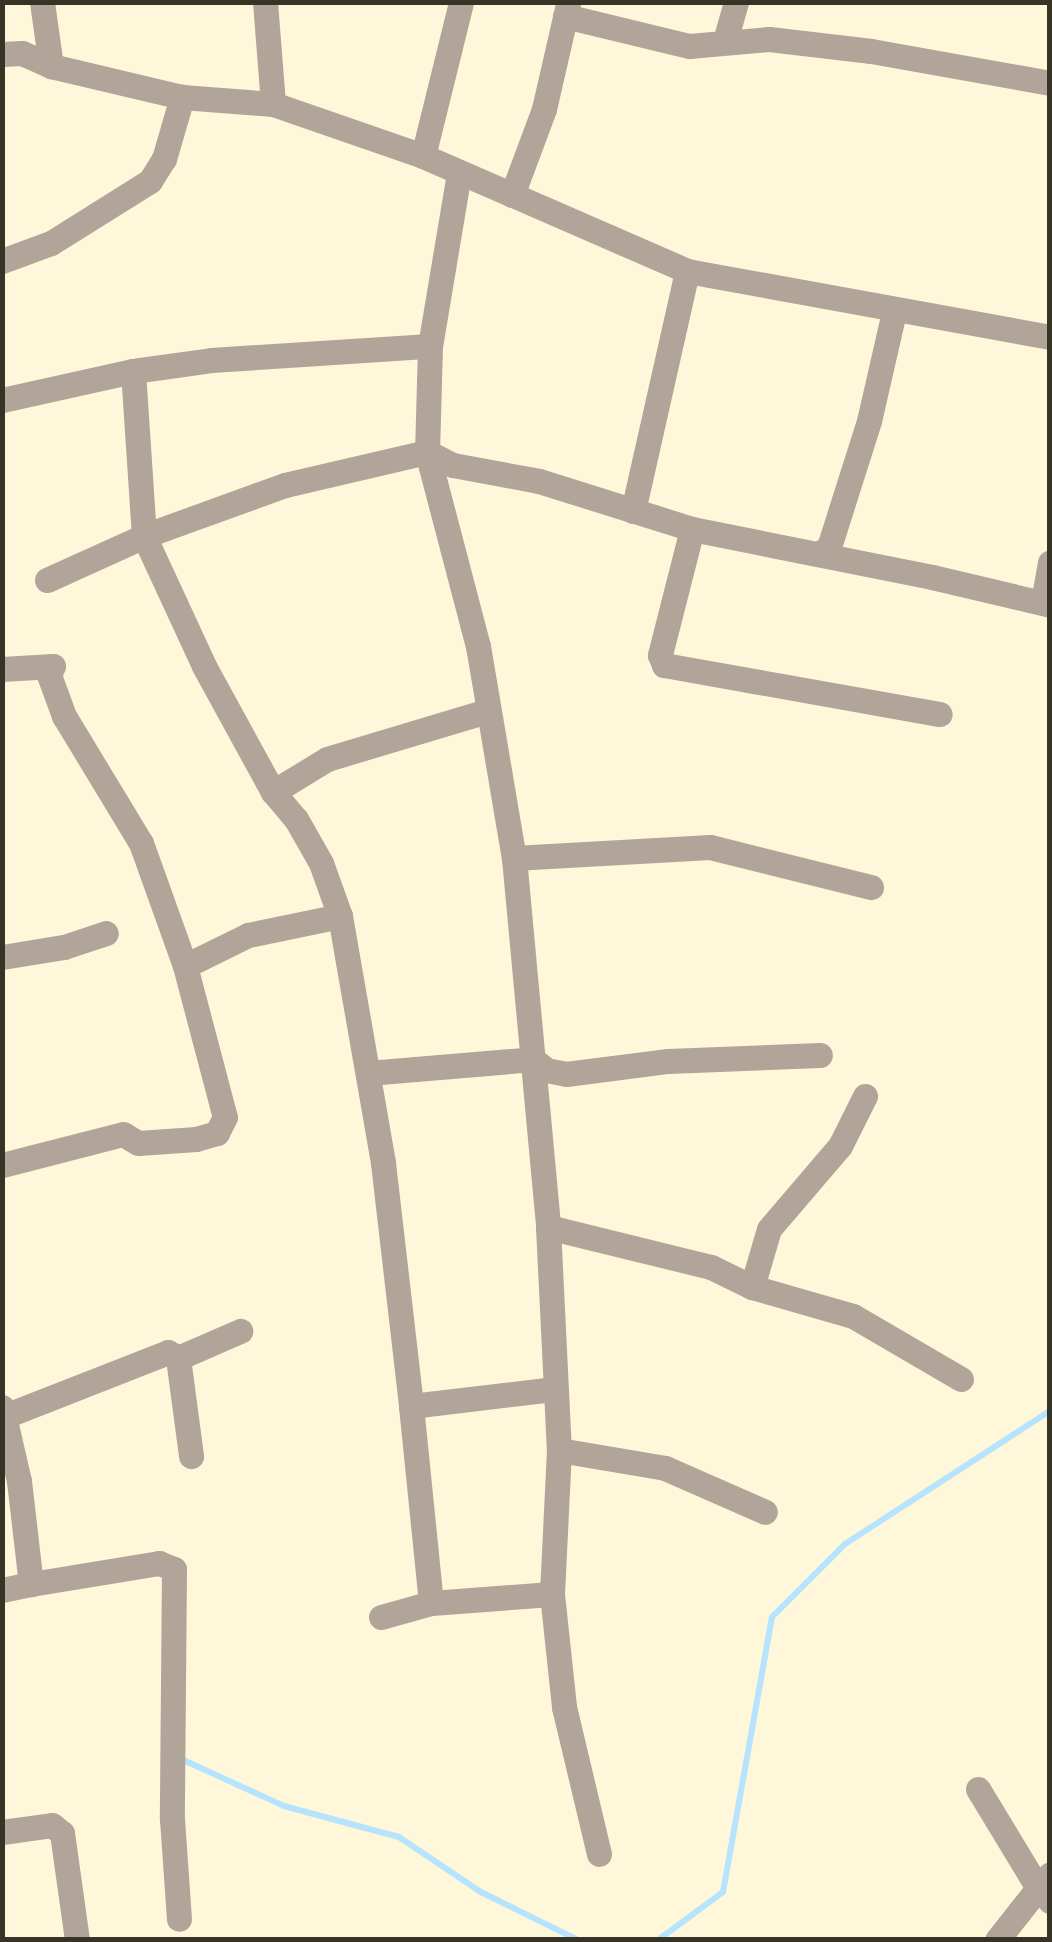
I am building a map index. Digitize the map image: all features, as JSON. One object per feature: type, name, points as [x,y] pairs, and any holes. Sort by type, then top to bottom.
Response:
[{"type":"street","points":[[42,2],[51,66]]},
{"type":"street","points":[[265,2],[273,104]]},
{"type":"street","points":[[423,156],[460,2]]},
{"type":"street","points":[[725,41],[736,2]]},
{"type":"street","points":[[512,195],[544,109],[566,9],[689,46],[768,39],[871,51],[1050,83]]},
{"type":"street","points":[[2,54],[22,53],[51,66],[182,97],[273,104],[423,156],[687,271],[894,312],[1050,337]]},
{"type":"street","points":[[2,261],[51,243],[150,182],[164,159],[182,97]]},
{"type":"street","points":[[459,173],[430,346],[426,452],[478,646],[514,858],[548,1228],[558,1450],[552,1594],[564,1707],[598,1854]]},
{"type":"street","points":[[633,511],[687,271]]},
{"type":"street","points":[[820,553],[829,548],[869,420],[894,312]]},
{"type":"street","points":[[2,400],[132,370],[284,354],[430,346]]},
{"type":"street","points":[[132,370],[144,536],[204,666],[273,792],[296,819],[312,848],[340,916],[383,1164],[431,1602]]},
{"type":"street","points":[[47,580],[144,536],[285,485],[426,452],[453,464],[538,481],[692,530],[820,553],[1046,604],[1050,563]]},
{"type":"street","points":[[692,530],[660,655],[664,665],[940,714]]},
{"type":"street","points":[[2,669],[52,666],[48,675],[64,716],[141,843],[185,966],[225,1116],[218,1133],[138,1143],[123,1134],[2,1165]]},
{"type":"street","points":[[273,792],[327,759],[487,712]]},
{"type":"street","points":[[514,858],[710,847],[870,887]]},
{"type":"street","points":[[185,966],[248,935],[340,916]]},
{"type":"street","points":[[2,957],[64,946],[106,932]]},
{"type":"street","points":[[368,1073],[533,1060],[546,1070],[566,1074],[668,1061],[820,1055]]},
{"type":"street","points":[[752,1287],[769,1228],[840,1146],[865,1096]]},
{"type":"street","points":[[548,1228],[711,1267],[752,1287],[853,1316],[961,1379]]},
{"type":"street","points":[[31,1584],[19,1481],[4,1412],[162,1352],[178,1358],[240,1331]]},
{"type":"street","points":[[178,1358],[191,1456]]},
{"type":"street","points":[[411,1406],[553,1389]]},
{"type":"street","points":[[558,1450],[664,1468],[765,1512]]},
{"type":"street","points":[[2,1590],[158,1563],[174,1568],[172,1818],[179,1918]]},
{"type":"street","points":[[381,1617],[431,1602],[552,1594]]},
{"type":"street","points":[[978,1789],[1046,1888],[997,1940]]},
{"type":"street","points":[[2,1832],[52,1825],[62,1833],[77,1940]]},
{"type":"waterway","points":[[658,1940],[723,1892],[772,1617],[845,1544],[1050,1411]]},
{"type":"waterway","points":[[181,1759],[284,1806],[399,1837],[481,1892],[578,1940]]}]
